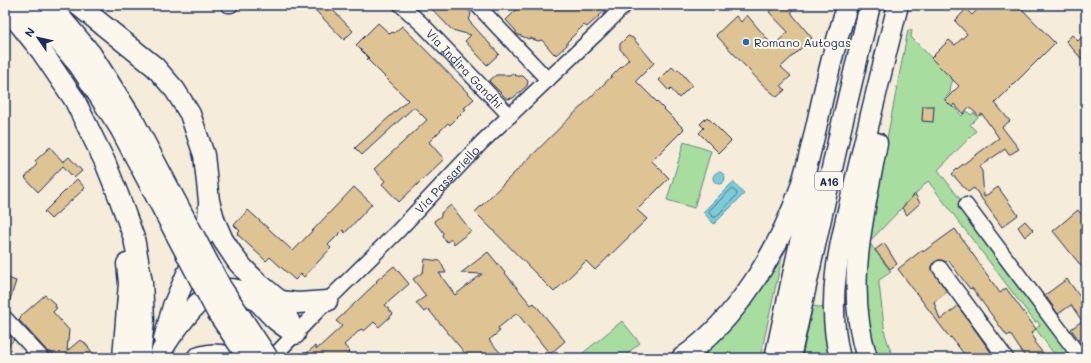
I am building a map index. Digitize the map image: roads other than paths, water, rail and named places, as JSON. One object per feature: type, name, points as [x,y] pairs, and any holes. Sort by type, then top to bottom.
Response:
[{"type":"highway","points":[[28,5],[126,124],[221,287],[268,358]]},
{"type":"highway","points":[[50,5],[91,54],[217,312],[248,358]]},
{"type":"highway","points":[[78,5],[155,67],[175,90],[190,114],[204,155],[209,201],[208,220],[203,237],[173,306],[161,353]]},
{"type":"highway","points":[[682,358],[719,327],[734,309],[768,258],[784,227],[804,176],[831,62],[848,5]]},
{"type":"highway","name":"A16","points":[[775,358],[854,5]]},
{"type":"highway","name":"A16","points":[[790,358],[870,5]]},
{"type":"highway","points":[[840,358],[836,344],[833,316],[834,284],[837,263],[898,5]]},
{"type":"highway","points":[[868,358],[860,327],[856,299],[856,268],[865,210],[903,5]]},
{"type":"highway","points":[[5,6],[42,52],[74,99],[105,162],[119,197],[134,238],[142,282],[144,320],[140,358]]},
{"type":"highway","points":[[799,358],[808,320],[841,128]]},
{"type":"highway","points":[[119,197],[129,283],[123,358]]},
{"type":"highway","points":[[209,201],[215,222],[223,240],[237,261],[256,281],[280,301],[295,334]]},
{"type":"highway","points":[[161,353],[189,312],[199,301],[212,293],[230,288],[248,293],[276,320],[295,334]]},
{"type":"highway","points":[[280,301],[298,303],[327,300]]},
{"type":"highway","points":[[254,358],[261,326],[259,302]]},
{"type":"highway","points":[[197,358],[206,355],[218,354],[236,358]]},
{"type":"street","name":"Via Indira Gandhi","points":[[401,5],[424,26],[510,116]]},
{"type":"street","points":[[477,5],[548,80]]},
{"type":"street","name":"Via Passariello","points":[[272,358],[327,300],[398,231],[482,142],[625,5]]},
{"type":"street","points":[[966,205],[1081,358]]},
{"type":"street","points":[[940,268],[1006,358]]},
{"type":"street","points":[[5,318],[42,358]]},
{"type":"water","points":[[721,172],[724,173],[724,183],[717,184],[714,183],[713,176],[714,173]]},
{"type":"water","points":[[733,182],[744,194],[714,224],[703,212]]},
{"type":"place","name":"Romano Autogas","points":[[746,42]]}]
